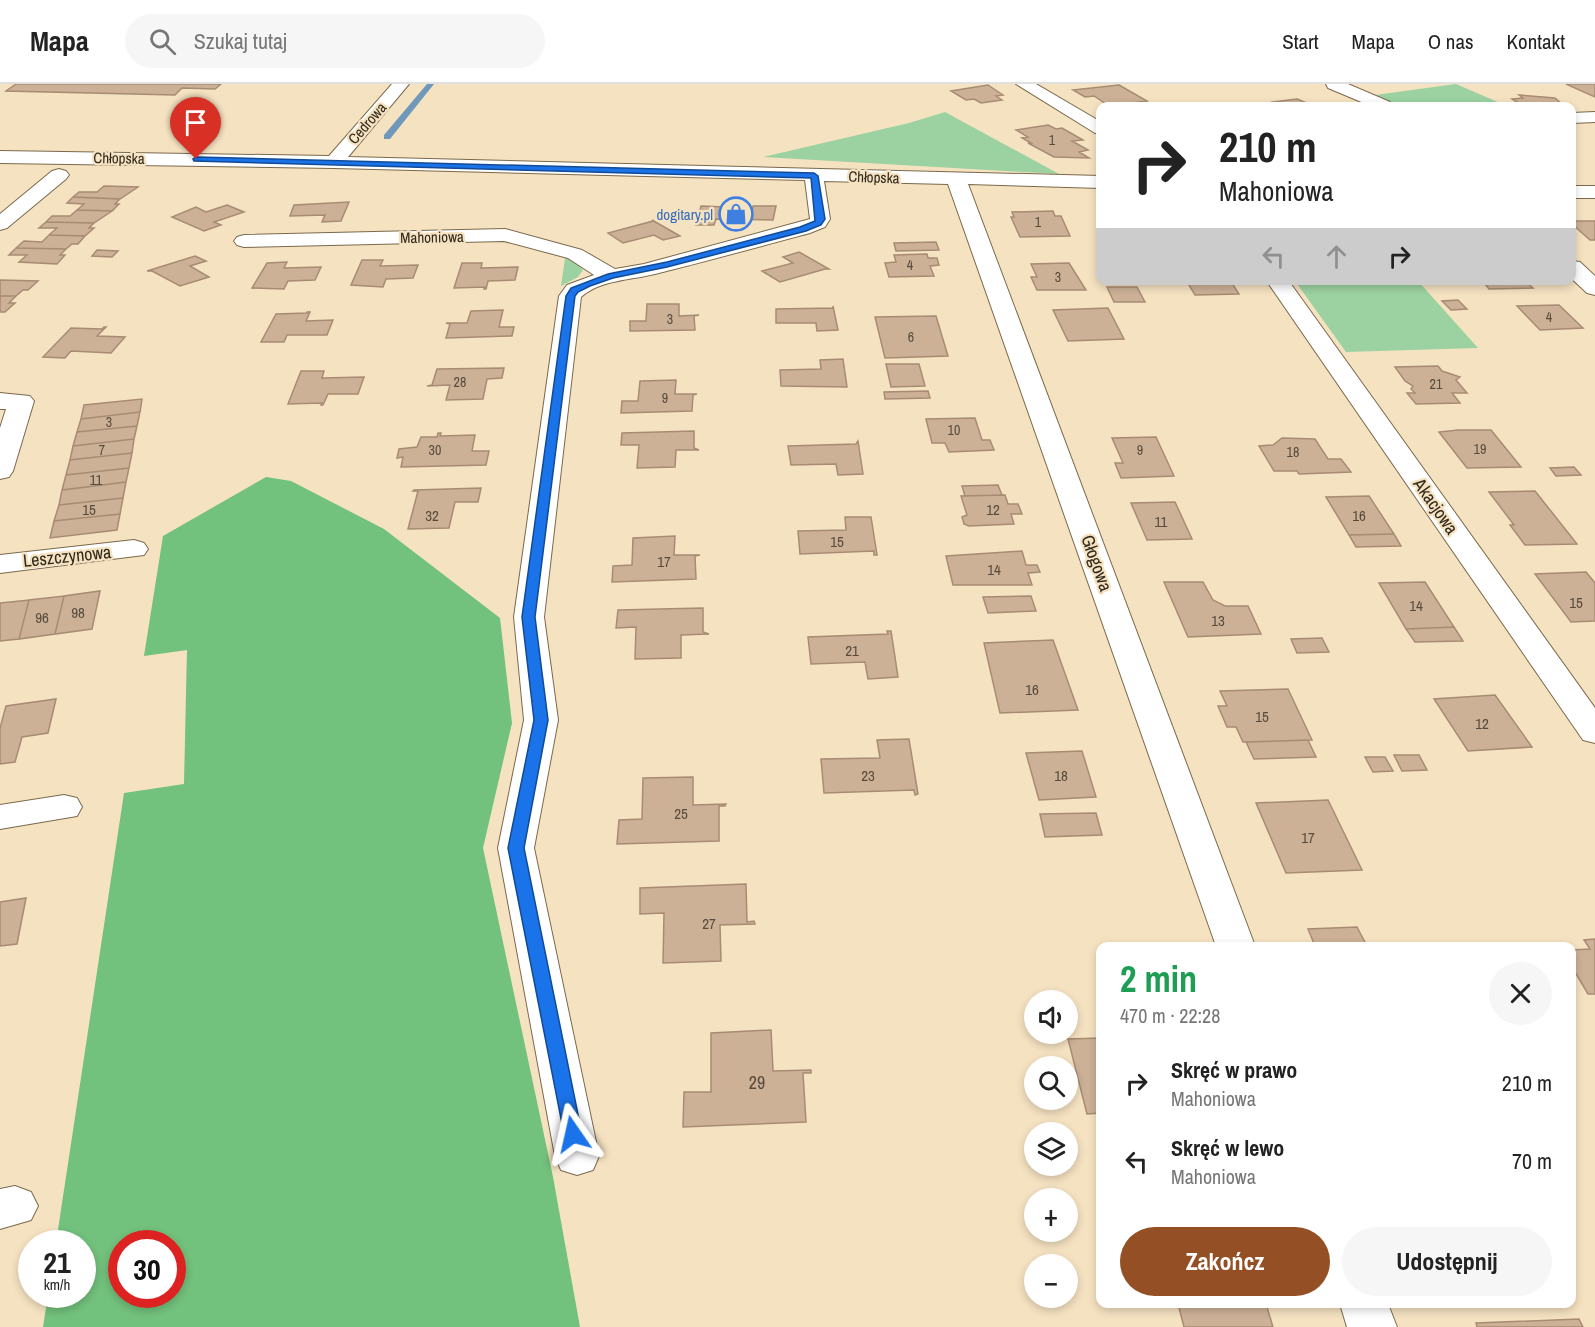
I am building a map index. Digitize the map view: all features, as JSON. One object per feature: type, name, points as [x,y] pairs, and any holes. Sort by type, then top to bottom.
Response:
[{"type":"street","name":"Cedrowa","points":[[334,162],[401,84]]},
{"type":"street","points":[[1024,84],[1096,126]]},
{"type":"street","points":[[1334,84],[1375,102]]},
{"type":"street","points":[[1576,118],[1595,117]]},
{"type":"street","name":"Chłopska","points":[[0,157],[334,162],[1096,182]]},
{"type":"street","points":[[0,224],[59,175]]},
{"type":"street","points":[[577,1156],[516,848],[541,720],[529,617],[570,296],[575,290],[587,284],[611,276],[679,261],[803,229],[818,223],[820,219],[814,176]]},
{"type":"street","name":"Głogowa","points":[[956,179],[1235,942]]},
{"type":"street","points":[[1576,192],[1595,192]]},
{"type":"street","name":"Mahoniowa","points":[[244,241],[505,236],[575,254],[611,276]]},
{"type":"street","points":[[1576,271],[1595,288]]},
{"type":"street","name":"Akacjowa","points":[[1280,285],[1595,732]]},
{"type":"street","points":[[0,401],[21,401],[0,471]]},
{"type":"street","name":"Leszczynowa","points":[[0,564],[134,549]]},
{"type":"street","points":[[0,817],[64,807]]},
{"type":"street","points":[[1365,1308],[1372,1327]]},
{"type":"green space","points":[[1456,84],[1498,102],[1391,102],[1375,95]]},
{"type":"green space","points":[[945,112],[1059,174],[763,157],[909,123]]},
{"type":"green space","points":[[565,258],[573,260],[583,270],[578,277],[561,286]]},
{"type":"green space","points":[[1298,285],[1422,285],[1478,348],[1346,352]]},
{"type":"green space","points":[[266,477],[291,481],[384,529],[500,618],[512,723],[483,848],[553,1177],[580,1327],[43,1327],[46,1308],[96,1308],[96,1230],[58,1230],[124,793],[184,784],[187,650],[144,656],[163,536]]},
{"type":"building","points":[[16,84],[221,84],[215,89],[182,88],[175,95],[6,91]]},
{"type":"building","points":[[1566,84],[1595,84],[1595,97]]},
{"type":"building","points":[[988,85],[1003,95],[996,96],[1002,100],[981,103],[974,99],[966,100],[951,91]]},
{"type":"building","points":[[1119,85],[1147,101],[1103,102],[1094,96],[1085,97],[1073,90]]},
{"type":"building","points":[[1519,95],[1555,98],[1560,102],[1517,102],[1512,99],[1523,98]]},
{"type":"building","points":[[1297,99],[1304,102],[1273,102]]},
{"type":"building","points":[[1048,125],[1056,129],[1062,128],[1083,140],[1072,141],[1088,150],[1079,152],[1089,158],[1054,157],[1028,143],[1031,143],[1022,138],[1028,137],[1016,130]]},
{"type":"building","points":[[104,186],[138,187],[120,199],[73,197],[79,192],[97,192]]},
{"type":"building","points":[[73,197],[120,199],[115,204],[119,204],[112,211],[77,210],[84,204],[67,203]]},
{"type":"building","points":[[349,202],[341,221],[322,222],[325,215],[290,216],[294,205]]},
{"type":"building","points":[[227,205],[244,212],[214,222],[221,225],[204,231],[172,217],[196,207],[206,212]]},
{"type":"building","name":"dogitary.pl","points":[[701,206],[753,208],[753,206],[776,206],[773,220],[716,219],[714,225],[696,225]]},
{"type":"building","points":[[77,210],[112,211],[94,223],[46,222],[52,216],[70,216]]},
{"type":"building","points":[[1053,211],[1055,216],[1061,216],[1070,236],[1020,237],[1011,217],[1014,217],[1012,212]]},
{"type":"building","points":[[653,221],[680,236],[663,240],[654,235],[623,243],[608,233]]},
{"type":"building","points":[[1576,221],[1595,221],[1595,240],[1590,240],[1576,228]]},
{"type":"building","points":[[46,222],[94,223],[89,228],[94,228],[85,236],[49,235],[57,228],[39,228]]},
{"type":"building","points":[[49,235],[85,236],[78,244],[72,244],[66,249],[16,248],[24,241],[42,242]]},
{"type":"building","points":[[936,242],[939,250],[896,251],[894,243]]},
{"type":"building","points":[[16,248],[66,249],[60,255],[65,255],[57,264],[19,262],[27,255],[9,255]]},
{"type":"building","points":[[97,250],[118,251],[112,257],[92,256]]},
{"type":"building","points":[[799,252],[829,269],[780,282],[762,271],[793,263],[783,257]]},
{"type":"building","points":[[927,254],[928,258],[937,258],[939,265],[930,266],[934,276],[889,277],[885,263],[896,262],[894,255]]},
{"type":"building","points":[[195,256],[206,261],[190,266],[209,277],[180,286],[152,271],[147,271]]},
{"type":"building","points":[[362,260],[383,260],[380,266],[418,265],[413,278],[386,279],[383,287],[351,285]]},
{"type":"building","points":[[287,262],[284,268],[321,267],[315,280],[288,281],[284,289],[252,288],[267,263]]},
{"type":"building","points":[[462,263],[482,263],[481,268],[518,267],[515,280],[488,281],[486,289],[485,287],[454,288]]},
{"type":"building","points":[[1069,263],[1086,290],[1037,290],[1031,277],[1037,277],[1031,264]]},
{"type":"building","points":[[0,280],[38,281],[28,290],[23,290],[16,296],[0,296]]},
{"type":"building","points":[[1189,285],[1233,285],[1239,294],[1195,295]]},
{"type":"building","points":[[1486,285],[1530,285],[1533,288],[1489,289]]},
{"type":"building","points":[[1107,287],[1137,287],[1145,302],[1114,302]]},
{"type":"building","points":[[0,296],[16,296],[9,303],[15,303],[5,312],[0,312]]},
{"type":"building","points":[[1458,300],[1467,309],[1451,310],[1442,301]]},
{"type":"building","points":[[647,304],[679,304],[679,316],[699,315],[694,316],[695,330],[630,331],[630,321],[646,321]]},
{"type":"building","points":[[1559,305],[1583,328],[1540,330],[1517,306]]},
{"type":"building","points":[[833,306],[838,330],[817,331],[816,323],[776,323],[776,309],[833,308]]},
{"type":"building","points":[[1108,308],[1124,339],[1068,341],[1053,310]]},
{"type":"building","points":[[503,310],[499,327],[514,327],[512,336],[446,338],[450,324],[446,323],[467,323],[471,311]]},
{"type":"building","points":[[310,312],[306,321],[333,320],[327,335],[287,335],[284,342],[261,342],[276,314]]},
{"type":"building","points":[[936,316],[948,356],[885,358],[875,317]]},
{"type":"building","points":[[106,327],[97,336],[125,337],[111,353],[71,351],[65,358],[43,357],[71,328],[102,329]]},
{"type":"building","points":[[843,359],[847,387],[781,386],[780,370],[821,369],[820,360]]},
{"type":"building","points":[[886,364],[919,364],[925,386],[891,387]]},
{"type":"building","points":[[1438,366],[1442,371],[1460,377],[1456,380],[1467,393],[1452,393],[1460,403],[1416,404],[1407,393],[1415,393],[1411,389],[1413,386],[1405,381],[1395,367]]},
{"type":"building","points":[[504,368],[502,378],[487,379],[483,399],[446,400],[450,385],[427,386],[432,385],[437,369]]},
{"type":"building","points":[[301,371],[324,371],[322,378],[364,377],[358,394],[328,394],[323,405],[322,403],[288,404]]},
{"type":"building","points":[[676,380],[675,394],[697,394],[693,395],[692,411],[621,413],[622,401],[638,401],[640,381]]},
{"type":"building","points":[[928,391],[930,398],[885,399],[884,392]]},
{"type":"building","points":[[142,399],[140,412],[81,419],[84,405]]},
{"type":"building","points":[[140,412],[137,426],[77,432],[81,419]]},
{"type":"building","points":[[975,418],[982,440],[990,440],[994,450],[949,452],[945,443],[932,443],[926,419]]},
{"type":"building","points":[[137,426],[134,439],[73,446],[77,432]]},
{"type":"building","points":[[1491,430],[1521,467],[1467,468],[1439,432]]},
{"type":"building","points":[[694,431],[694,448],[699,450],[676,450],[675,467],[637,468],[639,445],[621,445],[622,433]]},
{"type":"building","points":[[438,433],[441,433],[440,436],[475,435],[472,451],[489,451],[486,465],[401,467],[403,457],[397,458],[399,449],[417,447],[421,437],[437,437]]},
{"type":"building","points":[[1156,437],[1174,476],[1121,478],[1115,463],[1123,463],[1112,438]]},
{"type":"building","points":[[1282,438],[1315,439],[1328,459],[1341,459],[1351,472],[1299,474],[1297,471],[1274,471],[1259,446],[1273,445]]},
{"type":"building","points":[[134,439],[132,453],[70,460],[73,446]]},
{"type":"building","points":[[858,441],[863,474],[838,475],[836,464],[791,465],[788,446],[856,444]]},
{"type":"building","points":[[132,453],[129,468],[66,475],[70,460]]},
{"type":"building","points":[[1574,467],[1581,475],[1556,476],[1550,468]]},
{"type":"building","points":[[129,468],[126,482],[62,490],[66,475]]},
{"type":"building","points":[[126,482],[123,498],[59,505],[62,490]]},
{"type":"building","points":[[998,485],[1002,495],[965,496],[962,486]]},
{"type":"building","points":[[481,488],[478,502],[455,502],[449,528],[408,529],[418,491],[414,490]]},
{"type":"building","points":[[1535,491],[1577,544],[1525,545],[1510,525],[1514,525],[1489,492]]},
{"type":"building","points":[[1005,495],[1008,504],[1018,504],[1022,514],[1011,514],[1014,524],[969,526],[964,524],[962,517],[967,515],[961,496]]},
{"type":"building","points":[[1369,496],[1394,534],[1349,535],[1326,497]]},
{"type":"building","points":[[123,498],[120,514],[54,521],[59,505]]},
{"type":"building","points":[[1175,502],[1192,539],[1147,540],[1131,503]]},
{"type":"building","points":[[120,514],[117,530],[50,538],[54,521]]},
{"type":"building","points":[[845,517],[871,517],[877,555],[874,555],[874,551],[800,554],[798,531],[846,530]]},
{"type":"building","points":[[1394,534],[1401,546],[1356,547],[1349,535]]},
{"type":"building","points":[[675,536],[674,555],[700,555],[695,556],[696,579],[612,582],[613,566],[632,565],[633,538]]},
{"type":"building","points":[[1022,551],[1026,565],[1037,565],[1040,572],[1028,573],[1032,585],[953,585],[946,556]]},
{"type":"building","points":[[1586,572],[1595,583],[1595,621],[1571,622],[1535,574]]},
{"type":"building","points":[[1164,582],[1203,582],[1213,600],[1225,606],[1248,606],[1261,634],[1188,637]]},
{"type":"building","points":[[1425,582],[1454,627],[1406,629],[1379,583]]},
{"type":"building","points":[[100,591],[92,629],[55,634],[64,596]]},
{"type":"building","points":[[64,596],[55,634],[19,639],[29,600]]},
{"type":"building","points":[[1031,596],[1036,611],[988,613],[983,597]]},
{"type":"building","points":[[29,600],[19,639],[0,641],[0,603]]},
{"type":"building","points":[[703,608],[703,632],[709,634],[681,635],[681,658],[635,659],[636,627],[616,628],[618,610]]},
{"type":"building","points":[[1454,627],[1463,641],[1415,642],[1406,629]]},
{"type":"building","points":[[887,631],[891,631],[898,677],[868,679],[865,662],[811,664],[808,637],[888,634]]},
{"type":"building","points":[[1322,638],[1329,652],[1297,653],[1291,639]]},
{"type":"building","points":[[1053,640],[1078,710],[1000,713],[984,643]]},
{"type":"building","points":[[1288,689],[1312,740],[1243,742],[1236,727],[1227,727],[1218,706],[1227,706],[1220,691]]},
{"type":"building","points":[[1495,695],[1532,747],[1468,751],[1434,699]]},
{"type":"building","points":[[56,699],[48,733],[22,737],[15,762],[0,764],[0,728],[6,706]]},
{"type":"building","points":[[909,739],[918,794],[915,795],[914,790],[824,793],[821,759],[880,758],[877,740]]},
{"type":"building","points":[[1308,740],[1316,757],[1254,759],[1246,742]]},
{"type":"building","points":[[1082,751],[1096,797],[1039,800],[1026,753]]},
{"type":"building","points":[[1394,755],[1419,755],[1427,770],[1402,771]]},
{"type":"building","points":[[1365,757],[1385,757],[1393,771],[1373,772]]},
{"type":"building","points":[[693,777],[693,805],[726,804],[719,806],[719,841],[617,844],[619,820],[642,819],[643,778]]},
{"type":"building","points":[[1328,800],[1362,870],[1286,873],[1256,803]]},
{"type":"building","points":[[1096,813],[1102,835],[1045,837],[1040,814]]},
{"type":"building","points":[[746,884],[747,922],[754,921],[755,924],[720,925],[721,961],[663,963],[664,913],[640,914],[640,888]]},
{"type":"building","points":[[26,898],[17,944],[0,946],[0,902]]},
{"type":"building","points":[[1357,927],[1365,942],[1313,942],[1308,929]]},
{"type":"building","points":[[1595,939],[1595,994],[1588,994],[1576,974],[1576,950],[1590,949],[1584,940]]},
{"type":"building","points":[[771,1030],[773,1071],[811,1070],[811,1073],[803,1073],[806,1122],[683,1127],[684,1092],[711,1092],[711,1033]]},
{"type":"building","points":[[1096,1038],[1096,1113],[1087,1114],[1078,1078],[1078,1056],[1072,1056],[1069,1044],[1078,1044],[1078,1039]]},
{"type":"building","points":[[1179,1308],[1267,1308],[1273,1327],[1184,1327]]},
{"type":"building","points":[[1579,1319],[1583,1327],[1477,1327],[1476,1323]]},
{"type":"waterway","points":[[387,137],[431,84]]},
{"type":"place","name":"dogitary.pl","points":[[736,214]]},
{"type":"route","points":[[196,159],[814,176],[820,219],[818,223],[803,229],[645,270],[611,276],[587,284],[575,290],[570,296],[529,617],[541,720],[516,848],[573,1134]]}]
